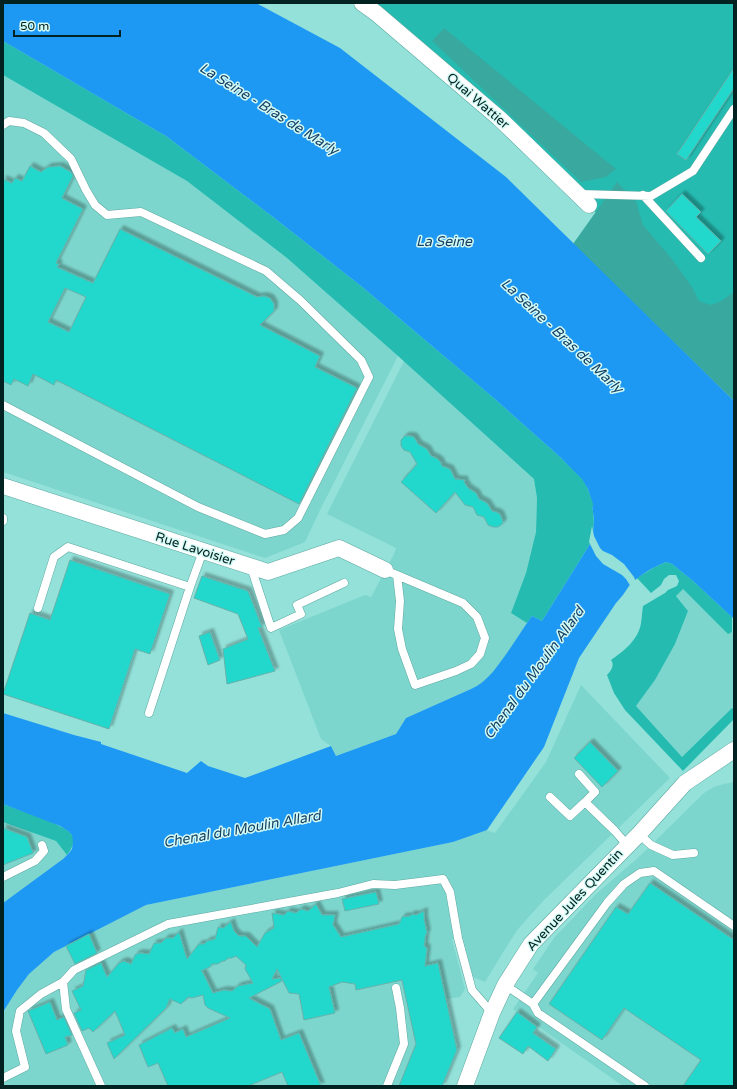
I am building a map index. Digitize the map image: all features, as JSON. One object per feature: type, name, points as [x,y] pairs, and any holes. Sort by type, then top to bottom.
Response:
[{"type":"street","name":"Quai Wattier","points":[[362,3],[382,18],[499,118],[583,199]]},
{"type":"street","name":"Rue Lavoisier","points":[[3,486],[268,572],[339,548],[391,572]]},
{"type":"street","name":"Avenue Jules Quentin","points":[[465,1086],[492,1013],[505,985],[531,944],[639,834],[685,783],[734,750]]},
{"type":"lane","points":[[583,199],[651,196],[693,171],[734,109]]},
{"type":"lane","points":[[3,125],[9,121],[24,123],[44,133],[71,159],[95,205],[107,215],[141,212],[266,271],[301,301],[361,360],[369,377],[298,518],[284,530],[265,534],[198,507],[3,405]]},
{"type":"lane","points":[[643,196],[701,258]]},
{"type":"lane","points":[[38,608],[54,557],[68,547],[190,587]]},
{"type":"lane","points":[[149,712],[203,551]]},
{"type":"lane","points":[[251,567],[272,628],[301,614],[297,605],[344,583]]},
{"type":"lane","points":[[391,572],[463,603],[477,617],[485,638],[480,654],[471,664],[456,671],[415,685],[402,649],[398,629],[400,600],[391,572]]},
{"type":"lane","points":[[550,797],[570,816],[595,792],[579,774]]},
{"type":"lane","points":[[585,802],[627,845]]},
{"type":"lane","points":[[639,834],[651,845],[673,855],[694,853]]},
{"type":"lane","points":[[3,877],[35,861],[44,852],[42,844]]},
{"type":"lane","points":[[533,1004],[607,903],[624,884],[640,873],[654,871],[734,926]]},
{"type":"lane","points":[[3,1078],[25,1066],[16,1031],[20,1011],[41,994],[63,982],[74,970],[168,924],[338,893],[373,884],[395,885],[443,879],[450,892],[458,938],[472,990],[492,1013]]},
{"type":"lane","points":[[63,982],[66,1008],[101,1086]]},
{"type":"lane","points":[[505,985],[533,1004],[538,1013],[646,1086]]},
{"type":"lane","points":[[387,1086],[404,1044],[396,988]]},
{"type":"shaded area","points":[[374,3],[734,3],[734,360],[589,205]]},
{"type":"shaded area","points":[[444,28],[616,169],[606,177],[581,182],[432,41]]},
{"type":"shaded area","points":[[3,41],[166,136],[361,286],[496,400],[582,478],[595,508],[592,506],[594,525],[590,544],[542,621],[532,616],[527,623],[511,613],[526,573],[536,532],[537,498],[534,479],[287,258],[187,181],[3,75]]},
{"type":"shaded area","points":[[3,75],[187,181],[287,258],[398,356],[305,542],[265,558],[3,472]]},
{"type":"shaded area","points":[[617,182],[636,201],[643,225],[672,259],[692,287],[699,301],[711,305],[721,301],[734,292],[734,401],[573,244]]},
{"type":"shaded area","points":[[404,361],[534,479],[537,498],[536,532],[526,573],[511,613],[527,623],[497,668],[480,685],[406,718],[396,734],[336,756],[331,746],[321,739],[279,630],[365,595],[371,597],[394,554],[396,548],[327,514]]},
{"type":"shaded area","points":[[666,562],[672,564],[693,581],[732,617],[732,632],[728,634],[683,589],[676,596],[688,611],[675,644],[655,680],[636,706],[682,757],[732,708],[734,709],[734,719],[683,771],[625,710],[614,693],[607,675],[613,666],[611,660],[626,649],[640,629],[643,606],[677,586],[679,581],[676,575],[669,575],[664,579],[661,585],[651,593],[637,578]]},
{"type":"shaded area","points":[[683,589],[728,633],[732,632],[734,634],[734,706],[682,757],[636,706],[655,680],[675,644],[688,611],[676,595]]},
{"type":"shaded area","points":[[581,685],[670,778],[544,900],[518,929],[485,982],[473,977],[463,938],[452,939],[465,989],[460,997],[447,999],[457,1050],[441,1086],[3,1086],[3,1012],[29,974],[54,952],[146,905],[453,842],[485,830],[495,833],[546,762]]},
{"type":"shaded area","points":[[734,782],[734,1086],[623,1086],[513,1009],[538,973],[533,969],[554,938],[596,894],[641,855],[704,793],[714,787]]},
{"type":"shaded area","points":[[3,804],[51,822],[68,831],[72,835],[73,843],[67,855],[56,841],[3,822]]},
{"type":"shaded area","points":[[3,822],[56,841],[67,855],[3,903]]},
{"type":"water","name":"La Seine","points":[[3,3],[256,3],[340,48],[506,177],[734,401],[734,619],[693,581],[672,564],[666,562],[651,569],[637,578],[629,586],[579,658],[544,747],[487,830],[453,842],[146,905],[54,952],[29,974],[3,1012],[3,903],[63,859],[72,849],[73,842],[72,835],[60,826],[3,804],[3,713],[101,742],[101,744],[187,773],[201,761],[208,766],[245,778],[331,746],[336,756],[396,734],[406,718],[471,689],[483,682],[493,672],[532,616],[542,621],[590,544],[594,519],[592,505],[594,507],[588,489],[582,479],[560,457],[496,400],[361,286],[166,136],[3,41]]},
{"type":"pier","points":[[592,526],[594,536],[600,548],[624,564],[634,577],[636,582],[631,587],[622,575],[603,564],[596,556],[589,542]]},
{"type":"building","points":[[734,68],[734,88],[686,160],[677,154]]},
{"type":"building","points":[[30,166],[41,172],[48,167],[60,166],[71,172],[73,176],[62,198],[83,209],[56,263],[59,264],[57,267],[93,283],[120,229],[257,297],[264,296],[270,298],[274,304],[274,311],[260,325],[320,356],[315,367],[357,388],[299,504],[56,380],[54,385],[33,374],[28,386],[14,379],[11,385],[3,381],[3,179],[12,183],[15,178],[22,181]],"holes":[[[65,288],[86,297],[69,332],[48,322]]]},
{"type":"building","points":[[682,194],[701,212],[696,217],[721,241],[708,254],[666,211]]},
{"type":"building","points":[[405,436],[414,437],[418,444],[427,449],[431,456],[440,461],[442,466],[450,469],[455,479],[465,480],[464,482],[468,488],[476,493],[479,499],[487,503],[492,511],[500,514],[503,522],[501,525],[498,527],[493,527],[488,525],[484,517],[477,515],[473,507],[465,505],[455,492],[436,513],[401,482],[417,464],[410,452],[404,450],[401,446],[401,440]]},
{"type":"building","points":[[70,560],[170,594],[150,654],[135,649],[109,729],[3,694],[30,613],[50,620]]},
{"type":"building","points":[[202,576],[248,591],[262,627],[258,628],[275,671],[227,684],[223,649],[248,639],[238,614],[194,598]]},
{"type":"building","points":[[210,632],[220,660],[208,665],[199,636]]},
{"type":"building","points":[[590,742],[618,771],[602,787],[574,758]]},
{"type":"building","points":[[3,828],[27,837],[33,853],[3,865]]},
{"type":"building","points":[[650,883],[734,940],[734,1086],[683,1086],[701,1060],[624,1008],[602,1040],[549,1004],[616,907],[628,914]]},
{"type":"building","points":[[376,892],[379,904],[345,911],[342,899]]},
{"type":"building","points":[[316,904],[322,915],[335,915],[333,925],[341,937],[399,924],[402,917],[410,916],[412,914],[416,915],[424,911],[424,920],[427,932],[424,945],[427,949],[425,966],[438,963],[457,1050],[442,1086],[399,1086],[416,1044],[402,980],[356,990],[355,984],[342,982],[329,987],[335,1013],[304,1020],[299,994],[289,993],[277,969],[272,979],[281,978],[282,981],[249,998],[270,1009],[281,1040],[299,1033],[321,1086],[288,1086],[282,1072],[248,1086],[168,1086],[158,1063],[148,1067],[139,1045],[172,1028],[175,1033],[183,1029],[186,1037],[230,1018],[208,1008],[205,1005],[203,995],[192,998],[188,997],[181,1004],[170,999],[166,1008],[114,1059],[107,1043],[125,1035],[115,1011],[93,1032],[89,1028],[82,1031],[74,1013],[81,1010],[72,991],[83,986],[86,970],[101,963],[107,977],[119,963],[124,961],[131,964],[135,955],[139,953],[149,954],[154,943],[161,943],[166,938],[173,938],[179,932],[187,959],[199,944],[204,944],[207,941],[215,939],[218,927],[223,928],[231,922],[234,931],[239,936],[246,936],[257,947],[265,933],[274,928],[272,913],[284,915],[288,911],[296,913],[301,909],[308,911]],"holes":[[[236,956],[246,965],[245,969],[253,983],[238,986],[232,991],[224,990],[213,993],[201,971],[210,967],[212,964],[218,964],[228,958]]]},
{"type":"building","points":[[89,934],[97,953],[75,964],[66,946]]},
{"type":"building","points":[[50,1002],[57,1020],[64,1017],[72,1035],[65,1037],[68,1045],[46,1054],[28,1011]]},
{"type":"building","points":[[517,1012],[537,1027],[533,1033],[556,1049],[548,1061],[528,1046],[523,1054],[499,1038]]},
{"type":"water label","name":"La Seine - Bras de Marly","points":[[269,109]]},
{"type":"water label","name":"La Seine - Bras de Marly","points":[[562,336]]},
{"type":"water label","name":"Chenal du Moulin Allard","points":[[534,673]]},
{"type":"water label","name":"Chenal du Moulin Allard","points":[[242,829]]}]
